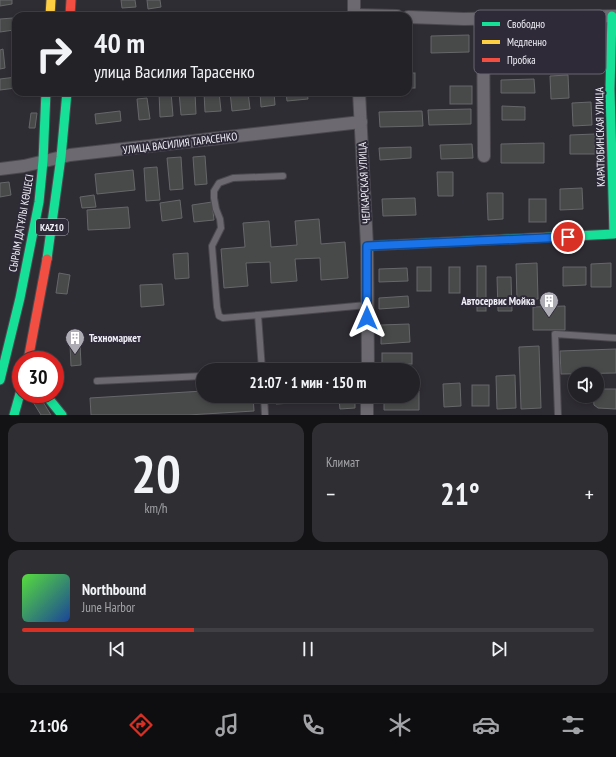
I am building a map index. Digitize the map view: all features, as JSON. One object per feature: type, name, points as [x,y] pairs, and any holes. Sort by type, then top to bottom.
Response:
[{"type":"main road","points":[[50,12],[51,0]]},
{"type":"main road","points":[[70,12],[71,0]]},
{"type":"main road","name":"КАРАТЮБИНСКАЯ УЛИЦА","points":[[614,16],[610,89],[615,234]]},
{"type":"main road","name":"СЫРЫМ ДАТҰЛЫ КӨШЕСІ","points":[[0,380],[20,298],[39,202],[43,161],[46,96]]},
{"type":"main road","name":"KAZ10","points":[[30,351],[49,246],[61,157],[67,96]]},
{"type":"main road","points":[[367,246],[615,234]]},
{"type":"main road","points":[[14,415],[17,403]]},
{"type":"main road","points":[[52,403],[62,415]]},
{"type":"street","points":[[354,0],[354,12]]},
{"type":"street","points":[[412,17],[474,19]]},
{"type":"street","points":[[483,74],[484,156]]},
{"type":"street","name":"ЧЕЛКАРСКАЯ УЛИЦА","points":[[359,96],[367,246],[368,363]]},
{"type":"street","name":"УЛИЦА ВАСИЛИЯ ТАРАСЕНКО","points":[[0,168],[24,166],[61,157],[361,122]]},
{"type":"street","points":[[367,403],[367,415]]},
{"type":"lane","points":[[284,176],[233,178],[219,183],[214,191],[216,209],[220,219],[221,228],[212,246],[219,316],[223,318],[367,304]]},
{"type":"lane","points":[[258,315],[261,363]]},
{"type":"lane","points":[[558,415],[555,334],[616,338]]},
{"type":"lane","points":[[97,382],[196,376]]},
{"type":"lane","points":[[264,403],[265,415]]},
{"type":"building","points":[[0,0],[12,0],[12,4],[0,6]]},
{"type":"building","points":[[121,0],[135,0],[136,7],[122,8]]},
{"type":"building","points":[[147,0],[160,0],[161,7],[148,9]]},
{"type":"building","points":[[12,18],[12,30],[0,32],[0,19]]},
{"type":"building","points":[[469,35],[469,52],[431,53],[431,36]]},
{"type":"building","points":[[3,49],[5,68],[0,69],[0,50]]},
{"type":"building","points":[[412,73],[415,73],[415,88],[412,88]]},
{"type":"building","points":[[568,75],[569,98],[551,99],[550,76]]},
{"type":"building","points":[[12,78],[12,88],[0,90],[0,79]]},
{"type":"building","points":[[534,79],[535,93],[501,93],[501,80]]},
{"type":"building","points":[[450,86],[472,86],[472,104],[450,104]]},
{"type":"building","points":[[159,96],[171,96],[173,116],[160,117]]},
{"type":"building","points":[[179,96],[195,96],[196,114],[181,115]]},
{"type":"building","points":[[204,96],[219,96],[221,111],[205,112]]},
{"type":"building","points":[[230,96],[248,96],[250,109],[232,111]]},
{"type":"building","points":[[260,96],[274,96],[275,105],[261,107]]},
{"type":"building","points":[[286,96],[308,96],[308,99],[287,101]]},
{"type":"building","points":[[147,98],[150,119],[139,120],[137,99]]},
{"type":"building","points":[[591,102],[592,125],[573,126],[572,103]]},
{"type":"building","points":[[502,106],[525,107],[525,120],[502,120]]},
{"type":"building","points":[[471,109],[471,124],[429,125],[428,110]]},
{"type":"building","points":[[120,111],[121,121],[96,124],[95,114]]},
{"type":"building","points":[[422,111],[423,126],[380,127],[379,112]]},
{"type":"building","points":[[31,113],[37,113],[35,128],[29,128]]},
{"type":"building","points":[[595,134],[595,154],[570,154],[570,135]]},
{"type":"building","points":[[544,143],[544,163],[501,163],[501,144]]},
{"type":"building","points":[[472,144],[473,158],[441,159],[440,145]]},
{"type":"building","points":[[411,147],[411,158],[380,160],[379,148]]},
{"type":"building","points":[[205,156],[207,184],[195,185],[193,157]]},
{"type":"building","points":[[181,157],[183,189],[170,190],[167,158]]},
{"type":"building","points":[[157,167],[160,200],[146,201],[144,168]]},
{"type":"building","points":[[133,170],[135,190],[97,194],[95,174]]},
{"type":"building","points":[[437,172],[453,172],[453,196],[438,196]]},
{"type":"building","points":[[9,182],[11,195],[0,197],[0,183]]},
{"type":"building","points":[[582,188],[583,209],[560,210],[560,189]]},
{"type":"building","points":[[487,193],[503,193],[503,219],[488,220]]},
{"type":"building","points":[[94,195],[96,207],[82,208],[80,197]]},
{"type":"building","points":[[415,198],[416,215],[383,216],[382,199]]},
{"type":"building","points":[[529,199],[546,199],[546,222],[529,222]]},
{"type":"building","points":[[180,200],[182,218],[162,221],[160,203]]},
{"type":"building","points":[[212,202],[214,220],[194,222],[192,205]]},
{"type":"building","points":[[128,207],[130,228],[88,230],[87,210]]},
{"type":"building","points":[[319,219],[321,244],[345,242],[348,278],[321,280],[320,258],[295,259],[297,281],[271,283],[270,262],[246,263],[248,286],[224,288],[221,249],[245,247],[243,223],[269,221],[271,247],[297,245],[295,221]]},
{"type":"building","points":[[188,253],[189,278],[175,279],[173,254]]},
{"type":"building","points":[[537,263],[538,299],[517,300],[516,264]]},
{"type":"building","points":[[611,263],[611,287],[591,287],[591,264]]},
{"type":"building","points":[[477,266],[486,266],[486,311],[477,311]]},
{"type":"building","points":[[417,267],[431,267],[431,291],[417,291]]},
{"type":"building","points":[[449,267],[460,267],[460,293],[449,293]]},
{"type":"building","points":[[563,267],[586,267],[586,285],[563,286]]},
{"type":"building","points":[[407,268],[408,281],[379,282],[379,269]]},
{"type":"building","points":[[59,273],[70,275],[67,294],[56,293]]},
{"type":"building","points":[[497,277],[511,277],[512,311],[498,311]]},
{"type":"building","points":[[162,284],[164,305],[141,307],[140,285]]},
{"type":"building","points":[[408,296],[409,307],[379,309],[379,298]]},
{"type":"building","name":"Автосервис Мойка","points":[[565,306],[565,330],[533,330],[533,307]]},
{"type":"building","points":[[409,324],[410,342],[381,344],[381,325]]},
{"type":"building","name":"Техномаркет","points":[[80,343],[81,365],[71,366],[70,344]]},
{"type":"building","points":[[539,346],[541,408],[521,409],[519,347]]},
{"type":"building","points":[[616,349],[616,373],[604,373],[604,367],[568,367],[568,374],[561,374],[560,351]]},
{"type":"building","points":[[382,353],[412,353],[412,363],[382,363]]},
{"type":"building","points":[[515,375],[516,408],[497,409],[496,376]]},
{"type":"building","points":[[460,383],[461,406],[444,407],[443,384]]},
{"type":"building","points":[[472,385],[489,385],[489,406],[472,406]]},
{"type":"building","points":[[604,389],[616,389],[616,409],[598,408],[594,403],[604,403]]},
{"type":"building","points":[[196,391],[196,403],[253,403],[254,411],[188,415],[91,415],[90,398]]},
{"type":"building","points":[[34,403],[44,403],[51,415],[41,415]]},
{"type":"building","points":[[339,403],[355,403],[355,408],[340,409]]},
{"type":"building","points":[[384,403],[419,403],[419,410],[384,410]]},
{"type":"traffic: fast","points":[[367,246],[614,234],[610,89],[612,16]]},
{"type":"traffic: fast","points":[[0,380],[20,298],[39,202],[43,161],[46,96]]},
{"type":"traffic: fast","points":[[47,259],[61,157],[67,96]]},
{"type":"traffic: fast","points":[[14,415],[17,403]]},
{"type":"traffic: fast","points":[[52,403],[62,415]]},
{"type":"traffic: slow","points":[[50,12],[51,0]]},
{"type":"traffic: jam","points":[[70,12],[71,0]]},
{"type":"traffic: jam","points":[[30,351],[47,259]]},
{"type":"place","name":"Автосервис Мойка","points":[[549,318]]},
{"type":"place","name":"Техномаркет","points":[[75,355]]},
{"type":"route","points":[[367,318],[367,246],[568,237]]}]
